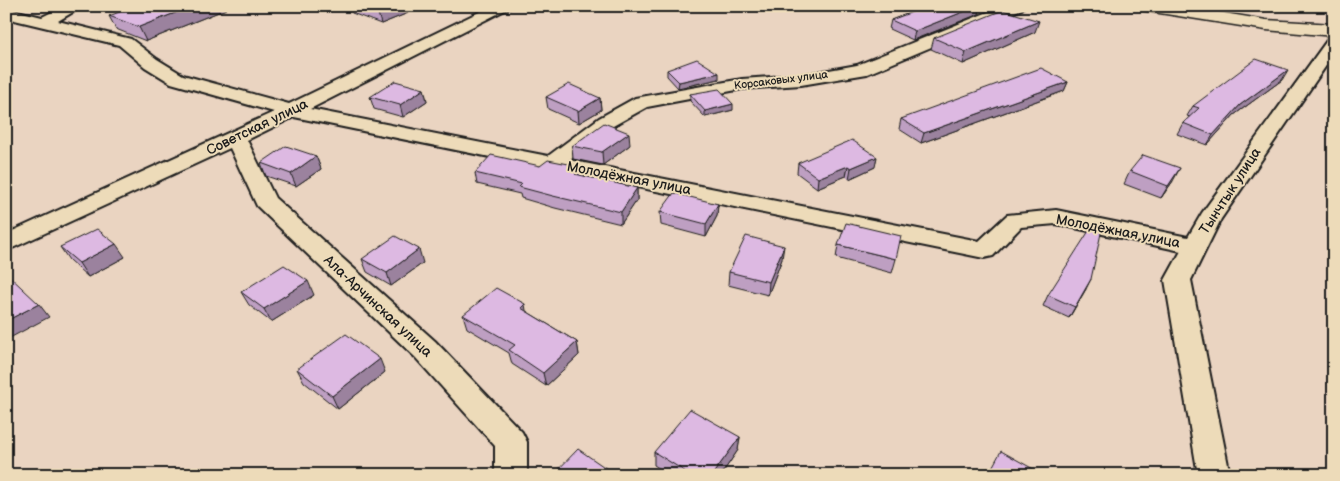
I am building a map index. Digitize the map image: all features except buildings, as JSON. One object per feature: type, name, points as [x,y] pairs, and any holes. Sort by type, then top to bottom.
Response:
[{"type":"street","points":[[46,21],[76,6]]},
{"type":"street","name":"Советская улица","points":[[6,243],[236,138],[480,17],[506,6]]},
{"type":"street","name":"Корсаковых улица","points":[[552,163],[606,122],[642,102],[742,84],[801,80],[861,70],[1017,6]]},
{"type":"street","points":[[1147,6],[1266,24],[1334,30]]},
{"type":"street","name":"Молодёжная улица","points":[[6,13],[46,21],[125,42],[177,79],[293,110],[984,250],[1015,220],[1056,218],[1125,230],[1195,246]]},
{"type":"street","name":"Тынчтык улица","points":[[1214,475],[1178,280],[1210,218],[1334,42]]},
{"type":"street","name":"Ала-Арчинская улица","points":[[236,138],[265,201],[425,349],[511,442],[511,475]]}]
